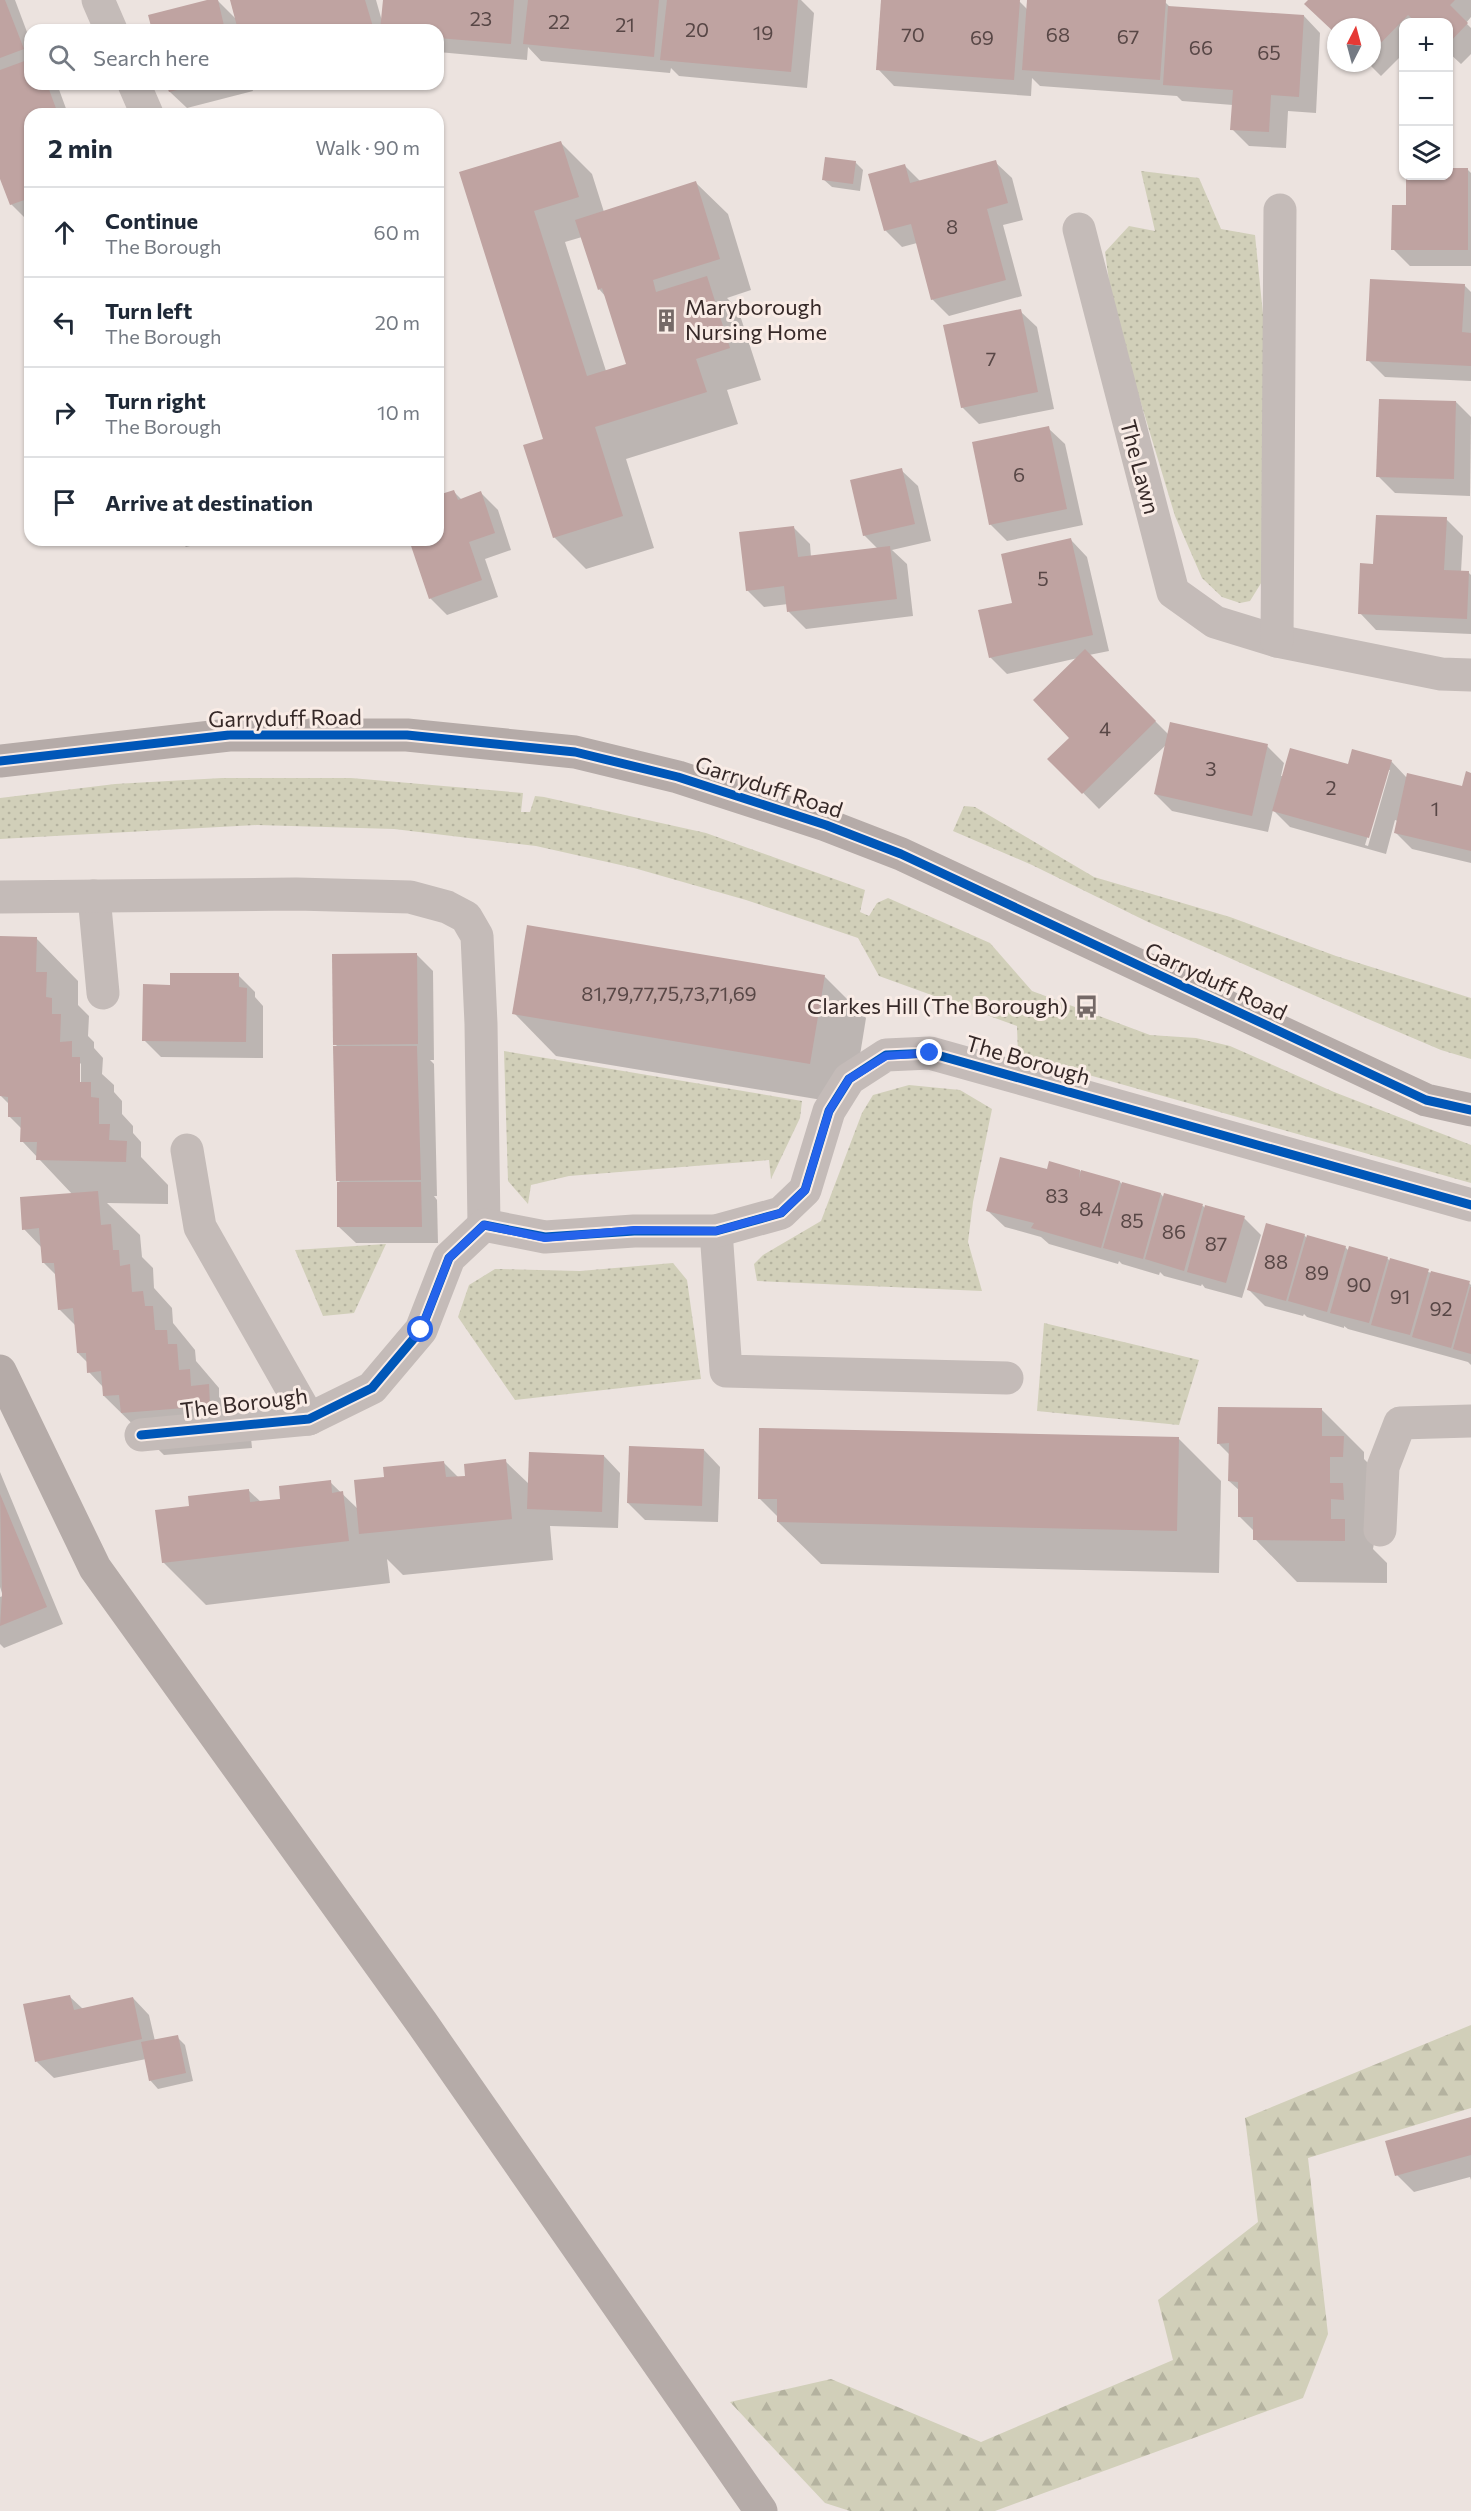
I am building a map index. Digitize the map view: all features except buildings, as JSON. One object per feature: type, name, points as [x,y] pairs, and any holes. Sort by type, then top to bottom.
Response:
[{"type":"street","points":[[98,0],[108,24]]},
{"type":"street","points":[[137,90],[144,108]]},
{"type":"street","points":[[1277,641],[1280,210]]},
{"type":"street","name":"The Lawn","points":[[1079,229],[1173,592],[1215,622],[1277,641],[1441,674],[1471,675]]},
{"type":"street","name":"Garryduff Road","points":[[0,761],[229,735],[407,735],[587,755],[678,777],[826,825],[901,854],[1426,1100],[1471,1110]]},
{"type":"street","points":[[0,897],[297,894],[410,897],[447,907],[466,917],[477,936],[481,1024],[484,1225]]},
{"type":"street","points":[[94,896],[103,993]]},
{"type":"street","name":"The Borough","points":[[141,1435],[309,1419],[372,1388],[421,1330],[449,1258],[484,1225],[545,1238],[634,1230],[716,1231],[781,1213],[805,1190],[829,1111],[849,1079],[886,1056],[930,1053],[1471,1205]]},
{"type":"street","points":[[187,1150],[200,1227],[309,1419]]},
{"type":"street","points":[[716,1231],[726,1371],[1007,1377]]},
{"type":"street","points":[[0,1371],[95,1568],[422,2023],[761,2511]]},
{"type":"street","points":[[1380,1530],[1383,1467],[1400,1423],[1471,1421]]},
{"type":"green space","points":[[1141,171],[1199,178],[1221,229],[1255,235],[1264,324],[1263,580],[1250,601],[1240,603],[1222,597],[1202,578],[1175,516],[1113,310],[1105,252],[1129,226],[1155,231]]},
{"type":"green space","points":[[222,778],[351,778],[523,793],[521,812],[530,812],[535,796],[544,797],[706,833],[865,890],[860,912],[869,916],[877,903],[888,898],[990,943],[1032,991],[1150,1035],[1196,1038],[1230,1046],[1334,1092],[1471,1145],[1471,1183],[1018,1055],[1017,1026],[879,976],[858,938],[746,900],[634,868],[536,846],[394,829],[257,825],[0,839],[0,798],[115,784]]},
{"type":"green space","points":[[964,806],[975,807],[1094,877],[1230,917],[1336,956],[1471,998],[1471,1059],[1441,1050],[1361,1016],[1148,922],[1032,865],[953,831]]},
{"type":"green space","points":[[504,1051],[802,1101],[800,1118],[771,1179],[769,1160],[569,1176],[531,1185],[528,1204],[508,1181]]},
{"type":"green space","points":[[909,1085],[960,1090],[992,1109],[973,1202],[968,1242],[982,1291],[757,1281],[754,1264],[763,1255],[821,1221],[862,1113],[873,1095]]},
{"type":"green space","points":[[386,1244],[354,1313],[323,1316],[295,1250]]},
{"type":"green space","points":[[673,1263],[687,1280],[701,1379],[515,1400],[458,1317],[469,1285],[495,1269],[580,1271]]},
{"type":"green space","points":[[1044,1323],[1199,1360],[1179,1425],[1037,1411]]},
{"type":"green space","points":[[1471,2025],[1471,2108],[1308,2158],[1328,2334],[1303,2398],[995,2511],[850,2511],[825,2503],[730,2402],[831,2379],[981,2442],[1173,2360],[1158,2300],[1258,2222],[1245,2118]]},
{"type":"cycle path","points":[[0,761],[229,735],[407,735],[575,752],[678,777],[826,825],[901,854],[1426,1100],[1471,1110]]},
{"type":"cycle path","points":[[141,1435],[309,1419],[372,1388],[421,1330],[449,1258],[484,1225],[545,1237],[634,1231],[716,1231],[781,1213],[805,1190],[829,1111],[849,1079],[886,1055],[930,1053],[1471,1205]]},
{"type":"place","name":"Maryborough Nursing Home","points":[[667,320]]},
{"type":"place","name":"Clarkes Hill (The Borough)","points":[[1086,1006]]},
{"type":"route","points":[[421,1330],[449,1258],[484,1225],[545,1238],[634,1230],[716,1231],[781,1213],[805,1190],[829,1111],[849,1079],[886,1056],[930,1053]]}]
